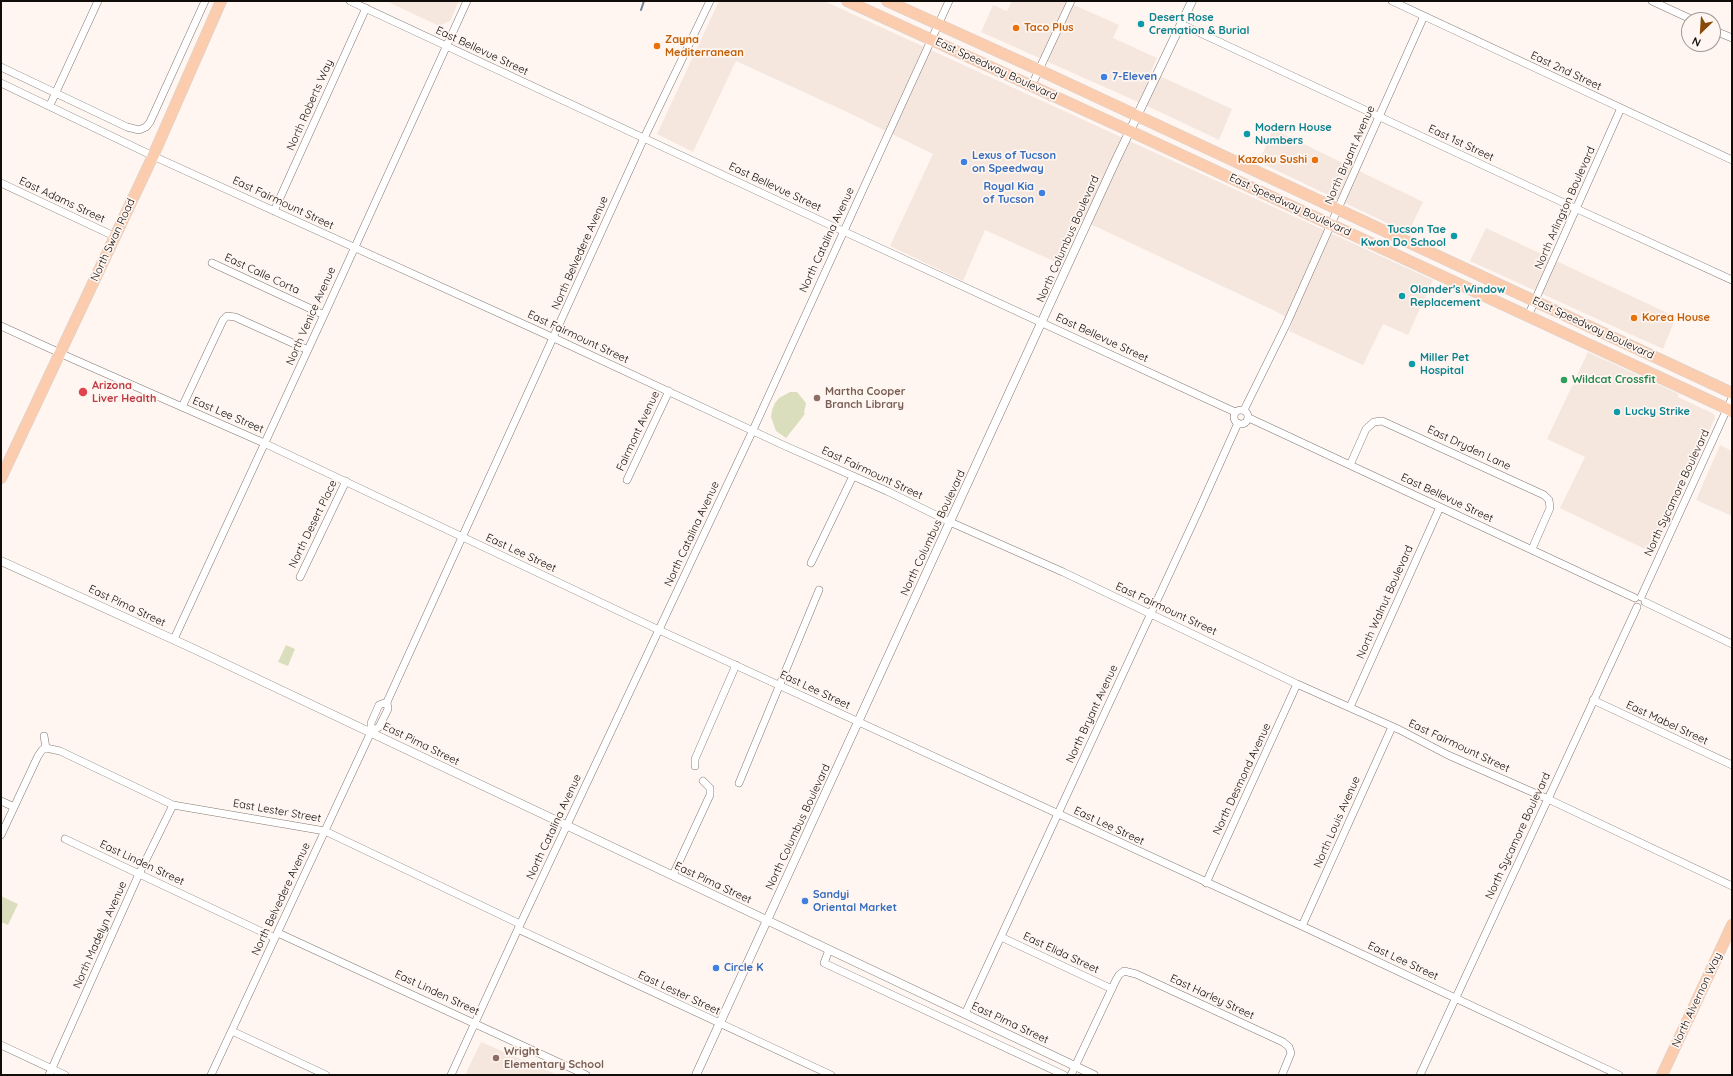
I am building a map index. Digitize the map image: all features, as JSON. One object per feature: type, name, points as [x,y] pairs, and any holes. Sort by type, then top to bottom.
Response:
[{"type":"main road","name":"North Swan Road","points":[[1,478],[153,156],[221,1]]},
{"type":"main road","name":"East Speedway Boulevard","points":[[847,1],[1032,85],[1730,410]]},
{"type":"main road","name":"East Speedway Boulevard","points":[[887,1],[1039,70],[1732,393]]},
{"type":"main road","name":"North Alvernon Way","points":[[1662,1075],[1732,926]]},
{"type":"street","points":[[50,105],[96,1]]},
{"type":"street","points":[[1,68],[127,127],[139,130],[146,127],[150,122],[205,1]]},
{"type":"street","name":"East Bellevue Street","points":[[350,1],[843,232],[1235,412]]},
{"type":"street","name":"North Venice Avenue","points":[[174,639],[467,1]]},
{"type":"street","name":"North Belvedere Avenue","points":[[211,1075],[371,732],[370,723],[379,705],[387,702],[644,138],[710,1]]},
{"type":"street","name":"North Catalina Avenue","points":[[451,1075],[519,926],[753,430],[949,1]]},
{"type":"street","points":[[1032,85],[1071,1]]},
{"type":"street","name":"North Columbus Boulevard","points":[[696,1075],[1130,131],[1192,1]]},
{"type":"street","name":"East 2nd Street","points":[[1392,1],[1732,160]]},
{"type":"street","points":[[1652,1],[1681,14]]},
{"type":"street","name":"North Roberts Way","points":[[274,211],[366,8]]},
{"type":"street","name":"North Bryant Avenue","points":[[1244,410],[1286,325],[1424,16]]},
{"type":"street","name":"East 1st Street","points":[[1181,24],[1732,280]]},
{"type":"street","points":[[1721,33],[1732,38]]},
{"type":"street","name":"East Fairmount Street","points":[[1,83],[50,105],[153,156],[669,390],[1350,707],[1448,755],[1548,799],[1732,886]]},
{"type":"street","name":"North Arlington Boulevard","points":[[1528,316],[1621,108]]},
{"type":"street","name":"East Adams Street","points":[[1,183],[114,236]]},
{"type":"street","name":"East Calle Corta","points":[[212,263],[324,315]]},
{"type":"street","points":[[182,407],[223,320],[227,316],[234,317],[308,350]]},
{"type":"street","name":"East Lee Street","points":[[1,326],[60,354],[264,443],[659,630],[1302,926],[1619,1075]]},
{"type":"street","name":"Fairmont Avenue","points":[[627,480],[669,390]]},
{"type":"street","name":"North Sycamore Boulevard","points":[[1420,1075],[1637,607],[1634,603],[1640,599],[1730,410],[1732,398]]},
{"type":"street","points":[[1238,410],[1244,410],[1248,413],[1248,418],[1244,423],[1238,423],[1234,418],[1235,412],[1238,410]]},
{"type":"street","name":"East Bellevue Street","points":[[1248,418],[1640,599],[1732,644]]},
{"type":"street","name":"East Dryden Lane","points":[[1350,464],[1366,429],[1374,422],[1382,421],[1544,495],[1549,500],[1550,508],[1532,549]]},
{"type":"street","name":"North Bryant Avenue","points":[[965,1014],[1238,423]]},
{"type":"street","points":[[812,563],[853,476]]},
{"type":"street","name":"North Desert Place","points":[[300,578],[346,481]]},
{"type":"street","name":"North Walnut Boulevard","points":[[1350,707],[1440,507]]},
{"type":"street","name":"East Pima Street","points":[[1,561],[174,639],[1094,1075]]},
{"type":"street","points":[[740,783],[819,590]]},
{"type":"street","points":[[695,766],[695,759],[736,665]]},
{"type":"street","name":"North Desmond Avenue","points":[[1206,882],[1298,684]]},
{"type":"street","name":"East Mabel Street","points":[[1593,700],[1732,765]]},
{"type":"street","name":"North Louis Avenue","points":[[1302,926],[1392,727]]},
{"type":"street","points":[[1,835],[38,756],[42,750],[46,748],[44,736]]},
{"type":"street","name":"East Lester Street","points":[[46,748],[60,751],[173,805],[325,831],[719,1024],[831,1075]]},
{"type":"street","points":[[673,875],[710,795],[710,788],[703,782]]},
{"type":"street","points":[[1,801],[14,807]]},
{"type":"street","name":"North Madelyn Avenue","points":[[50,1072],[139,874],[173,805]]},
{"type":"street","name":"East Linden Street","points":[[65,839],[139,874],[475,1023],[586,1075]]},
{"type":"street","name":"East Elida Street","points":[[1001,937],[1112,989]]},
{"type":"street","points":[[829,950],[824,963],[1064,1075]]},
{"type":"street","name":"East Harley Street","points":[[1112,989],[1119,975],[1124,971],[1130,971],[1279,1040],[1289,1047],[1290,1057],[1282,1075]]},
{"type":"street","points":[[1071,1075],[1112,989]]},
{"type":"street","points":[[232,1030],[326,1075]]},
{"type":"street","points":[[1,1045],[50,1072],[65,1075]]},
{"type":"shaded area","points":[[386,1],[459,1],[450,21],[439,26]]},
{"type":"shaded area","points":[[719,1],[824,1],[1433,280],[1408,335],[1383,324],[1363,365],[1289,331],[1293,321],[1275,311],[1082,220],[1060,264],[985,230],[963,281],[890,246],[933,154],[845,111],[736,61],[693,152],[657,134]]},
{"type":"shaded area","points":[[1012,1],[1065,1],[1119,25],[1113,38],[1157,58],[1151,72],[1232,109],[1219,140],[1156,110],[981,32],[993,5],[1007,11]]},
{"type":"shaded area","points":[[1273,129],[1423,202],[1408,233],[1259,162]]},
{"type":"shaded area","points":[[1486,228],[1676,317],[1663,349],[1470,261]]},
{"type":"shaded area","points":[[1588,352],[1679,394],[1678,397],[1714,414],[1715,418],[1653,553],[1560,508],[1585,457],[1547,439]]},
{"type":"shaded area","points":[[1720,445],[1732,451],[1732,516],[1696,500]]},
{"type":"shaded area","name":"Wright Elementary School","points":[[481,1042],[558,1075],[465,1075]]},
{"type":"green space","points":[[790,392],[797,392],[806,403],[805,414],[786,438],[776,431],[771,417],[775,403],[779,398]]},
{"type":"green space","points":[[286,645],[295,649],[288,666],[278,662]]},
{"type":"green space","points":[[1,896],[18,904],[8,925],[1,922]]},
{"type":"waterway","points":[[641,10],[644,1]]},
{"type":"place","name":"Desert Rose Cremation & Burial","points":[[1141,24]]},
{"type":"place","name":"Taco Plus","points":[[1016,28]]},
{"type":"place","name":"Zayna Mediterranean","points":[[657,46]]},
{"type":"place","name":"7-Eleven","points":[[1104,77]]},
{"type":"place","name":"Modern House Numbers","points":[[1247,134]]},
{"type":"place","name":"Kazoku Sushi","points":[[1315,160]]},
{"type":"place","name":"Lexus of Tucson on Speedway","points":[[964,162]]},
{"type":"place","name":"Royal Kia of Tucson","points":[[1042,193]]},
{"type":"place","name":"Tucson Tae Kwon Do School","points":[[1454,236]]},
{"type":"place","name":"Olander's Window Replacement","points":[[1402,296]]},
{"type":"place","name":"Korea House","points":[[1634,318]]},
{"type":"place","name":"Miller Pet Hospital","points":[[1412,364]]},
{"type":"place","name":"Wildcat Crossfit","points":[[1564,380]]},
{"type":"place","name":"Arizona Liver Health","points":[[83,392]]},
{"type":"place","name":"Martha Cooper Branch Library","points":[[817,398]]},
{"type":"place","name":"Lucky Strike","points":[[1617,412]]},
{"type":"place","name":"Sandyi Oriental Market","points":[[805,901]]},
{"type":"place","name":"Circle K","points":[[716,968]]},
{"type":"place","name":"Wright Elementary School","points":[[496,1058]]}]
